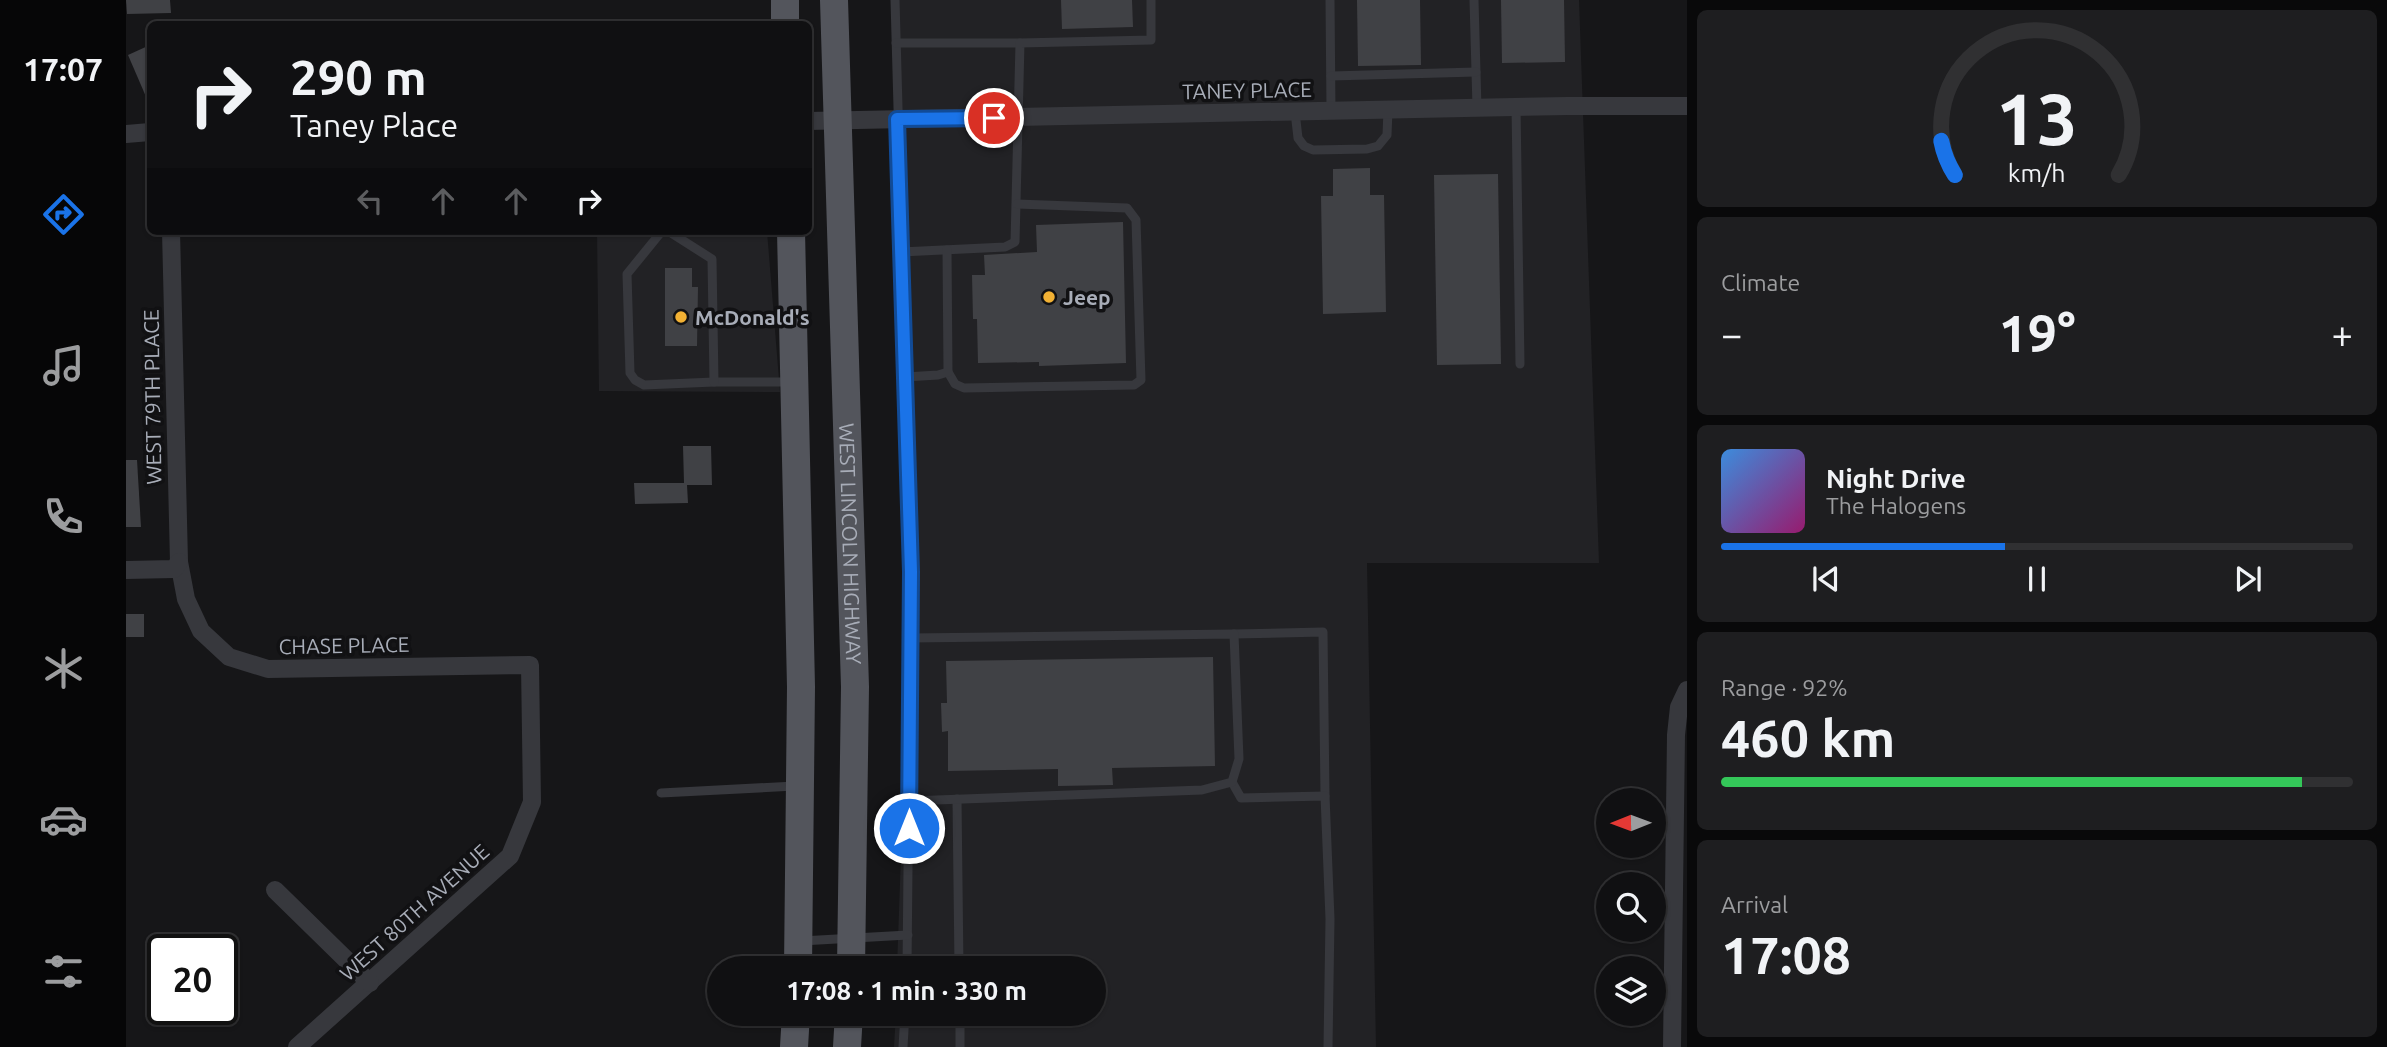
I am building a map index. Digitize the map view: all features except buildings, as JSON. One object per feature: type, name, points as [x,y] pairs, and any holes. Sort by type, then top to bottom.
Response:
[{"type":"main road","points":[[785,0],[785,21]]},
{"type":"main road","name":"WEST LINCOLN HIGHWAY","points":[[834,0],[855,687],[851,956]]},
{"type":"main road","points":[[791,235],[801,687],[799,955]]},
{"type":"main road","points":[[794,1047],[795,1026]]},
{"type":"main road","points":[[847,1047],[848,1026]]},
{"type":"street","name":"TANEY PLACE","points":[[812,121],[1687,106]]},
{"type":"street","points":[[126,134],[147,132]]},
{"type":"street","name":"WEST 79TH PLACE","points":[[172,235],[179,562]]},
{"type":"street","points":[[126,570],[174,569],[179,562]]},
{"type":"street","name":"CHASE PLACE","points":[[179,562],[186,599],[201,631],[229,657],[268,669],[530,665]]},
{"type":"street","name":"WEST 80TH AVENUE","points":[[297,1047],[510,856],[532,802],[530,665]]},
{"type":"street","points":[[1672,1047],[1681,885],[1676,735],[1679,707],[1687,690]]},
{"type":"street","points":[[275,890],[370,983]]},
{"type":"lane","points":[[895,0],[910,638],[907,956]]},
{"type":"lane","points":[[896,43],[1151,40],[1151,0]]},
{"type":"lane","points":[[1329,0],[1331,111]]},
{"type":"lane","points":[[1474,0],[1477,108]]},
{"type":"lane","points":[[901,251],[1006,247],[1015,242],[1020,43]]},
{"type":"lane","points":[[1331,76],[1476,72]]},
{"type":"lane","points":[[1516,107],[1520,365]]},
{"type":"lane","points":[[1294,112],[1298,138],[1304,146],[1313,150],[1367,149],[1378,146],[1387,135],[1388,110]]},
{"type":"lane","points":[[947,250],[948,372],[955,384],[964,388],[1134,386],[1141,380],[1136,220],[1127,208],[1017,204]]},
{"type":"lane","points":[[659,235],[627,274],[630,373],[635,380],[644,385],[794,382]]},
{"type":"lane","points":[[674,235],[712,259],[714,382]]},
{"type":"lane","points":[[905,377],[948,372]]},
{"type":"lane","points":[[910,638],[1323,632],[1330,919],[1328,1047]]},
{"type":"lane","points":[[1234,634],[1240,760],[1232,782],[1241,798],[1325,796]]},
{"type":"lane","points":[[909,801],[1202,790],[1232,782]]},
{"type":"lane","points":[[661,793],[800,786]]},
{"type":"lane","points":[[957,799],[959,956]]},
{"type":"lane","points":[[799,955],[852,937],[908,935]]},
{"type":"lane","points":[[903,1047],[904,1026]]},
{"type":"lane","points":[[960,1026],[960,1047]]},
{"type":"shaded area","points":[[894,0],[1579,0],[1599,563],[1367,563],[1376,1047],[894,1047],[895,1026],[1106,1026],[1106,956],[897,956],[911,572]]},
{"type":"shaded area","points":[[597,235],[767,235],[780,392],[599,391]]},
{"type":"place","name":"Jeep","points":[[1049,297]]},
{"type":"place","name":"McDonald's","points":[[681,317]]},
{"type":"route","points":[[909,828],[911,572],[897,119],[994,118]]}]
